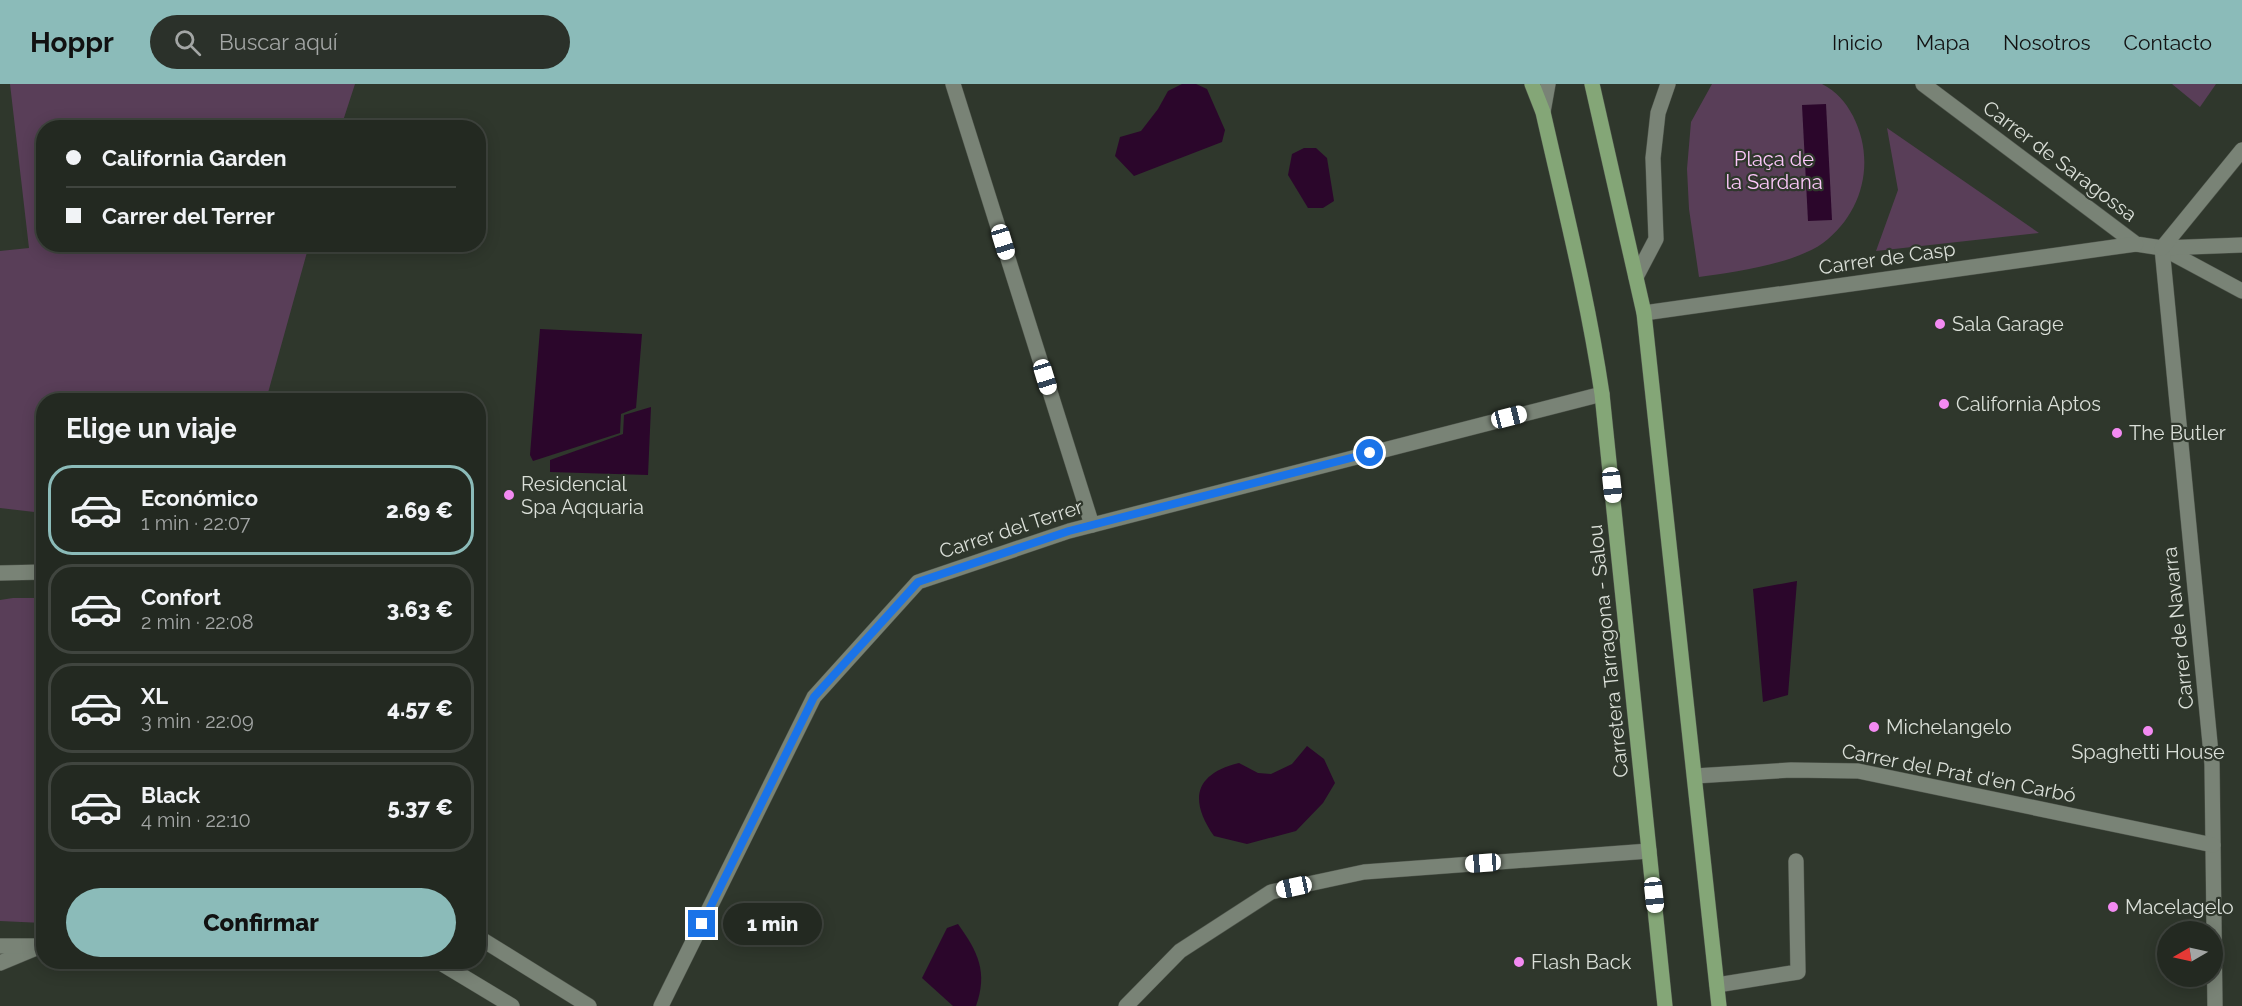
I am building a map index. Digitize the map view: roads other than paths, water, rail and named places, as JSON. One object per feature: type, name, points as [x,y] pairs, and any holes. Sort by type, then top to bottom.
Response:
[{"type":"main road","name":"Carretera Tarragona - Salou","points":[[1532,84],[1543,112],[1594,342],[1602,394],[1665,1006]]},
{"type":"main road","points":[[1592,84],[1644,314],[1719,1006]]},
{"type":"street","points":[[953,84],[1092,525]]},
{"type":"street","points":[[1543,112],[1548,84]]},
{"type":"street","points":[[1636,277],[1656,239],[1653,158],[1658,113],[1668,84]]},
{"type":"street","name":"Carrer de Saragossa","points":[[1923,84],[2136,244],[2162,248],[2242,291]]},
{"type":"street","points":[[2162,248],[2242,150]]},
{"type":"street","name":"Carrer de Casp","points":[[1644,314],[2136,244]]},
{"type":"street","points":[[2162,248],[2242,245]]},
{"type":"street","name":"Carrer de Navarra","points":[[2162,248],[2212,764],[2215,1006]]},
{"type":"street","name":"Carrer del Terrer","points":[[662,1006],[814,697],[918,582],[1092,525],[1602,394]]},
{"type":"street","points":[[0,573],[36,572]]},
{"type":"street","name":"Carrer del Prat d'en Carbó","points":[[1695,776],[1791,770],[1858,771],[2213,845]]},
{"type":"street","points":[[1126,1006],[1180,951],[1271,892],[1364,872],[1649,851]]},
{"type":"street","points":[[1716,985],[1798,972],[1796,861]]},
{"type":"street","points":[[486,942],[589,1006]]},
{"type":"street","points":[[0,946],[36,947]]},
{"type":"street","points":[[0,963],[36,949]]},
{"type":"street","points":[[451,969],[512,1006]]},
{"type":"place","name":"Sala Garage","points":[[1940,324]]},
{"type":"place","name":"California Aptos","points":[[1944,404]]},
{"type":"place","name":"The Butler","points":[[2117,433]]},
{"type":"place","name":"Residencial Spa Aqquaria","points":[[509,495]]},
{"type":"place","name":"Michelangelo","points":[[1874,727]]},
{"type":"place","name":"Spaghetti House","points":[[2148,731]]},
{"type":"place","name":"Macelagelo","points":[[2113,907]]},
{"type":"place","name":"Flash Back","points":[[1519,962]]},
{"type":"park label","name":"Plaça de la Sardana","points":[[1774,170]]}]
